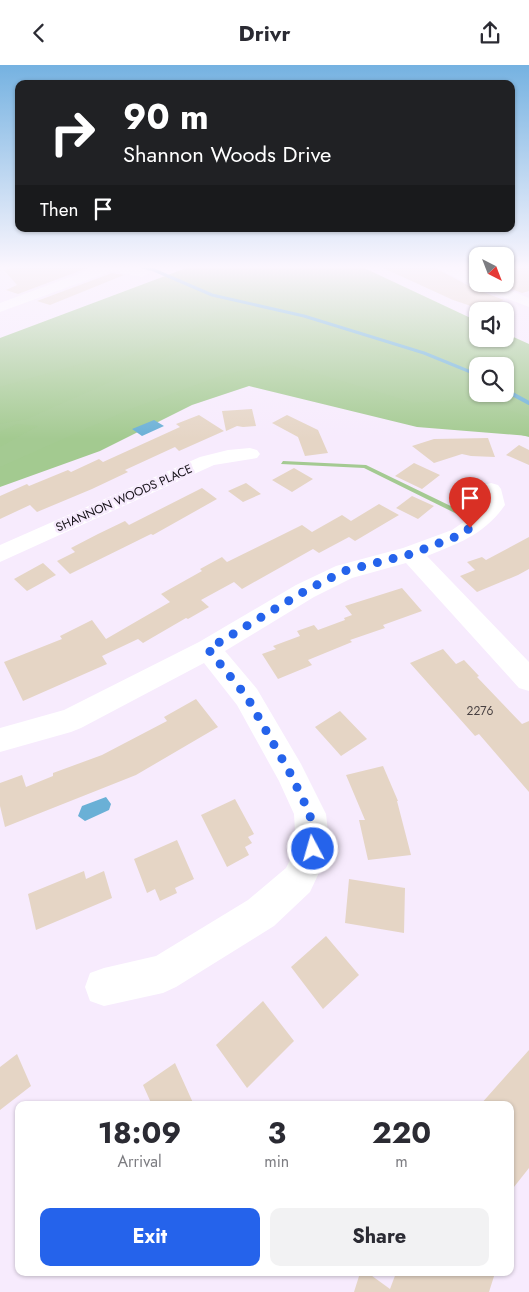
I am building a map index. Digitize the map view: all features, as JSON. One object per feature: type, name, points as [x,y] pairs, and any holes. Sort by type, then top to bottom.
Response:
[{"type":"street","name":"SHANNON WOODS PLACE","points":[[0,554],[207,461],[228,455],[250,454]]},
{"type":"street","points":[[0,740],[71,720],[208,649],[305,591],[344,571],[411,554],[460,535],[479,522],[494,505],[490,489]]},
{"type":"street","points":[[411,554],[529,680]]},
{"type":"street","points":[[104,987],[163,974],[261,913],[298,880],[313,849],[310,814],[290,773],[247,697],[208,649]]},
{"type":"green space","points":[[37,324],[469,324],[469,347],[514,347],[514,337],[529,344],[529,437],[276,370],[0,472],[0,338]]},
{"type":"green space","points":[[200,324],[380,324],[437,347],[407,361],[263,332],[218,334],[27,419],[0,424],[0,387],[91,361],[119,360]]},
{"type":"green space","points":[[283,363],[414,403],[460,400],[499,407],[529,417],[529,436],[417,427],[249,386],[192,405],[100,451],[0,487],[0,467],[128,410],[226,374]]},
{"type":"green space","points":[[17,424],[38,426],[0,447],[0,432]]},
{"type":"green space","points":[[283,461],[366,465],[461,511],[459,515],[364,468],[281,464]]},
{"type":"water","points":[[154,420],[164,426],[142,436],[132,429]]},
{"type":"water","points":[[106,797],[111,804],[109,810],[85,821],[78,816],[82,806]]},
{"type":"building","points":[[252,409],[256,426],[237,426],[226,431],[222,411]]},
{"type":"building","points":[[199,415],[224,431],[179,451],[175,447],[125,470],[128,472],[92,489],[37,512],[30,505],[0,519],[0,496],[27,484],[29,486],[68,470],[71,472],[99,459],[103,462],[180,427],[176,424]]},
{"type":"building","points":[[287,415],[318,430],[328,453],[305,456],[298,437],[272,423]]},
{"type":"building","points":[[488,438],[495,457],[462,454],[434,463],[412,446],[434,439]]},
{"type":"building","points":[[519,445],[529,450],[529,465],[506,455]]},
{"type":"building","points":[[414,463],[440,475],[422,489],[395,476]]},
{"type":"building","points":[[294,468],[313,479],[292,492],[272,480]]},
{"type":"building","points":[[246,483],[261,494],[243,502],[228,491]]},
{"type":"building","points":[[202,488],[217,499],[153,535],[151,534],[70,574],[57,561],[75,552],[71,548],[98,534],[125,521],[129,525]]},
{"type":"building","points":[[412,496],[434,506],[418,519],[396,508]]},
{"type":"building","points":[[379,504],[399,515],[355,541],[349,537],[319,553],[313,549],[242,589],[234,582],[201,600],[209,607],[188,619],[186,618],[143,643],[138,639],[102,656],[107,664],[23,701],[4,662],[62,639],[60,636],[92,620],[106,639],[170,602],[161,594],[202,571],[200,569],[222,557],[227,562],[302,525],[312,532],[342,515],[351,521]]},
{"type":"building","points":[[529,537],[529,569],[477,592],[460,576],[475,570],[467,562],[482,557],[486,560]]},
{"type":"building","points":[[43,563],[56,575],[27,591],[14,579]]},
{"type":"building","points":[[402,588],[422,611],[383,625],[385,628],[350,640],[352,642],[308,660],[312,665],[278,679],[262,654],[276,649],[273,646],[300,636],[297,631],[314,625],[318,630],[345,620],[344,618],[352,615],[345,606]]},
{"type":"building","points":[[443,649],[456,664],[464,660],[479,676],[477,677],[522,724],[529,721],[529,792],[479,734],[475,736],[410,663]]},
{"type":"building","points":[[196,699],[218,727],[136,775],[5,827],[0,806],[0,783],[22,775],[26,787],[53,776],[53,773],[102,755],[167,721],[164,717]]},
{"type":"building","points":[[340,711],[367,739],[341,756],[315,727]]},
{"type":"building","points":[[383,766],[398,801],[411,855],[368,860],[359,820],[365,820],[346,775]]},
{"type":"building","points":[[235,799],[254,834],[248,837],[252,843],[245,847],[249,855],[227,867],[201,815]]},
{"type":"building","points":[[177,840],[194,879],[175,888],[177,893],[160,901],[155,889],[147,893],[134,859]]},
{"type":"building","points":[[84,871],[86,879],[104,871],[112,898],[36,930],[28,894]]},
{"type":"building","points":[[349,879],[405,888],[404,933],[345,923]]},
{"type":"building","points":[[326,936],[359,975],[323,1009],[291,967]]},
{"type":"building","points":[[263,1001],[294,1041],[247,1088],[216,1045]]},
{"type":"building","points":[[529,1050],[529,1168],[514,1187],[514,1101],[484,1101]]},
{"type":"building","points":[[17,1054],[31,1086],[0,1110],[0,1067]]},
{"type":"building","points":[[175,1063],[192,1101],[150,1101],[143,1085]]},
{"type":"building","points":[[359,1276],[372,1276],[390,1289],[395,1276],[494,1276],[489,1292],[354,1292]]},
{"type":"waterway","points":[[331,324],[424,353],[469,371]]},
{"type":"waterway","points":[[514,395],[529,403]]},
{"type":"route","points":[[313,849],[310,814],[290,773],[247,697],[208,649],[305,591],[344,571],[411,554],[460,535],[470,528]]}]
